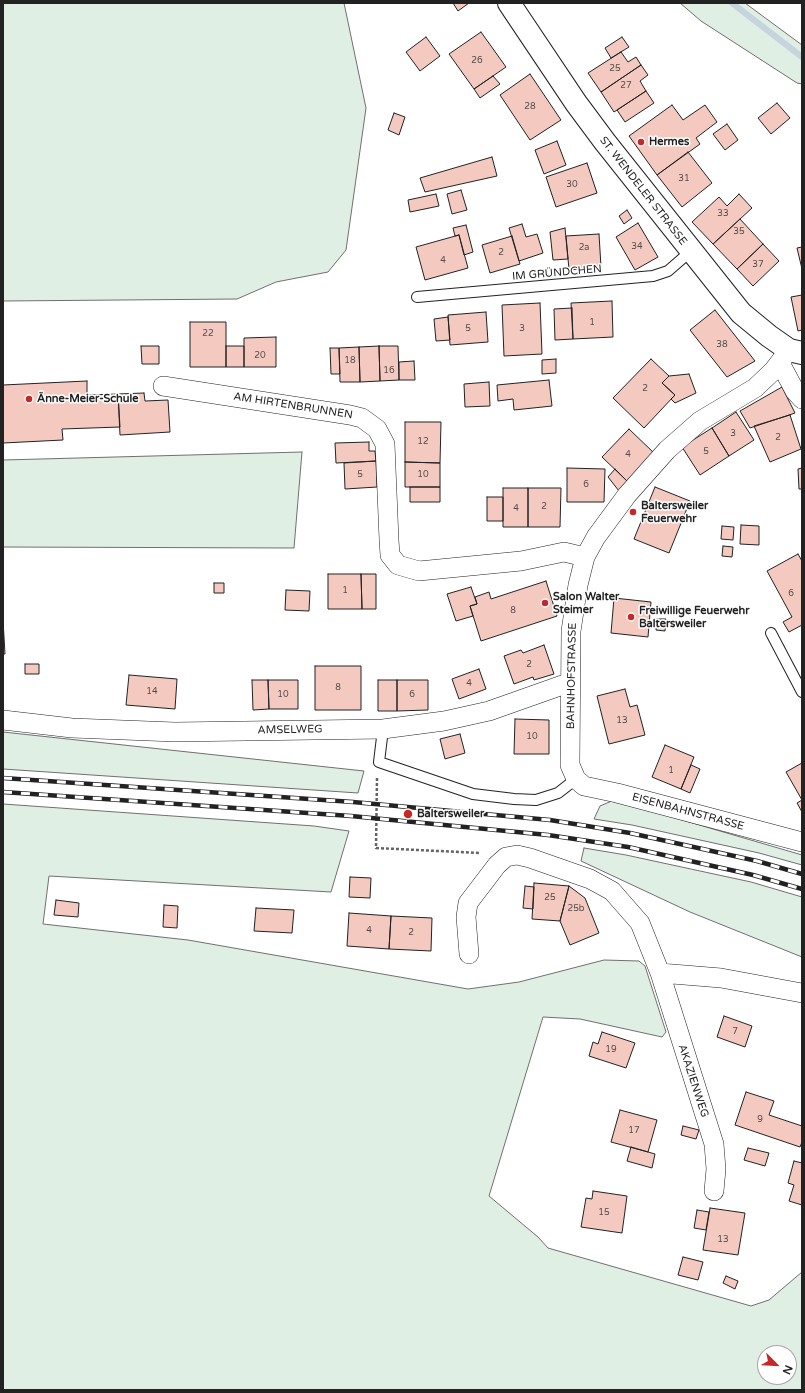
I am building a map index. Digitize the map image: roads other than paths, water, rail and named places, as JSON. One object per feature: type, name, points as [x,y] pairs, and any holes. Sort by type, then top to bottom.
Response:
[{"type":"main road","name":"ST. WENDELER STRASSE","points":[[509,3],[604,142],[691,252],[741,313],[790,355]]},
{"type":"street","points":[[790,355],[795,390],[802,399]]},
{"type":"street","name":"BAHNHOFSTRASSE","points":[[576,778],[570,766],[570,631],[578,585],[585,557],[596,537],[627,495],[667,450],[700,421],[755,388],[790,355]]},
{"type":"street","name":"AM HIRTENBRUNNEN","points":[[163,386],[350,415],[362,418],[377,429],[385,444],[388,540],[390,554],[398,565],[419,571],[521,561],[564,552],[585,557]]},
{"type":"street","name":"AMSELWEG","points":[[3,720],[72,728],[175,732],[383,729],[444,721],[489,711],[571,682]]},
{"type":"street","name":"EISENBAHNSTRASSE","points":[[576,778],[584,786],[617,793],[802,842]]},
{"type":"street","name":"AKAZIENWEG","points":[[469,954],[466,917],[468,903],[497,865],[506,857],[517,856],[530,858],[590,879],[612,891],[640,923],[660,973],[714,1144],[716,1169],[714,1191]]},
{"type":"street","points":[[660,973],[721,978],[802,993]]},
{"type":"lane","name":"IM GRÜNDCHEN","points":[[417,297],[653,276],[668,271],[691,252]]},
{"type":"lane","points":[[771,632],[802,692]]},
{"type":"lane","points":[[383,729],[379,762],[473,794],[536,800],[558,793],[576,778]]},
{"type":"waterway","points":[[732,3],[802,57]]},
{"type":"railway","points":[[3,778],[353,802],[550,820],[630,833],[757,861],[802,874]]},
{"type":"railway","points":[[3,792],[351,816],[548,835],[628,847],[753,875],[802,889]]},
{"type":"place","name":"Hermes","points":[[641,142]]},
{"type":"place","name":"Änne-Meier-Schule","points":[[29,399]]},
{"type":"place","name":"Baltersweiler Feuerwehr","points":[[633,512]]},
{"type":"place","name":"Salon Walter Steimer","points":[[545,603]]},
{"type":"place","name":"Freiwillige Feuerwehr Baltersweiler","points":[[631,617]]},
{"type":"place","name":"Baltersweiler","points":[[408,814]]}]
